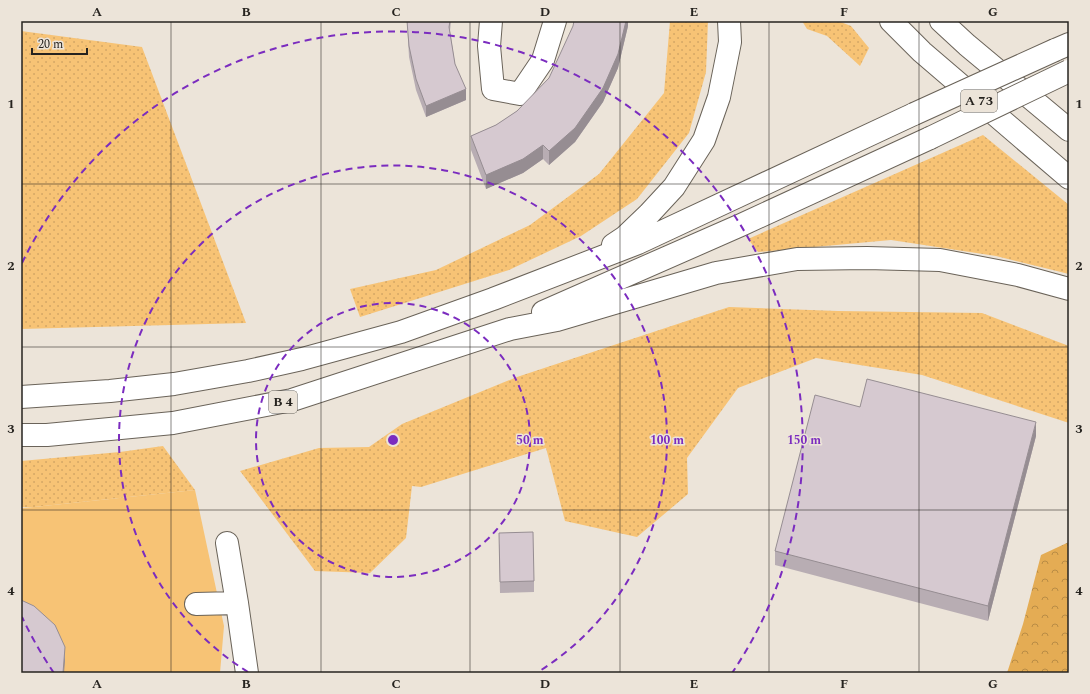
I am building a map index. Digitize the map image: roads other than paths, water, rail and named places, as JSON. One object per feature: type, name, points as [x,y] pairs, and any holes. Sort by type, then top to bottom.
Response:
[{"type":"main road","points":[[491,21],[489,46],[494,89],[520,94],[543,60],[555,21]]},
{"type":"main road","points":[[589,263],[625,237],[649,214],[674,187],[704,140],[719,97],[730,42],[729,21]]},
{"type":"main road","name":"A 73","points":[[891,21],[922,52],[1069,178]]},
{"type":"main road","name":"A 73","points":[[941,21],[967,45],[1069,130]]},
{"type":"main road","points":[[21,397],[110,391],[174,384],[248,371],[302,359],[401,332],[589,263],[652,236],[1062,47]]},
{"type":"main road","points":[[510,329],[543,312],[741,225],[930,138],[1069,71]]},
{"type":"main road","points":[[510,329],[557,320],[716,273],[797,259],[866,258],[940,260],[1018,275],[1069,290]]},
{"type":"main road","name":"B 4","points":[[21,435],[47,435],[172,423],[292,400],[510,329]]},
{"type":"main road","points":[[227,543],[247,673]]},
{"type":"main road","points":[[196,604],[237,603]]}]
